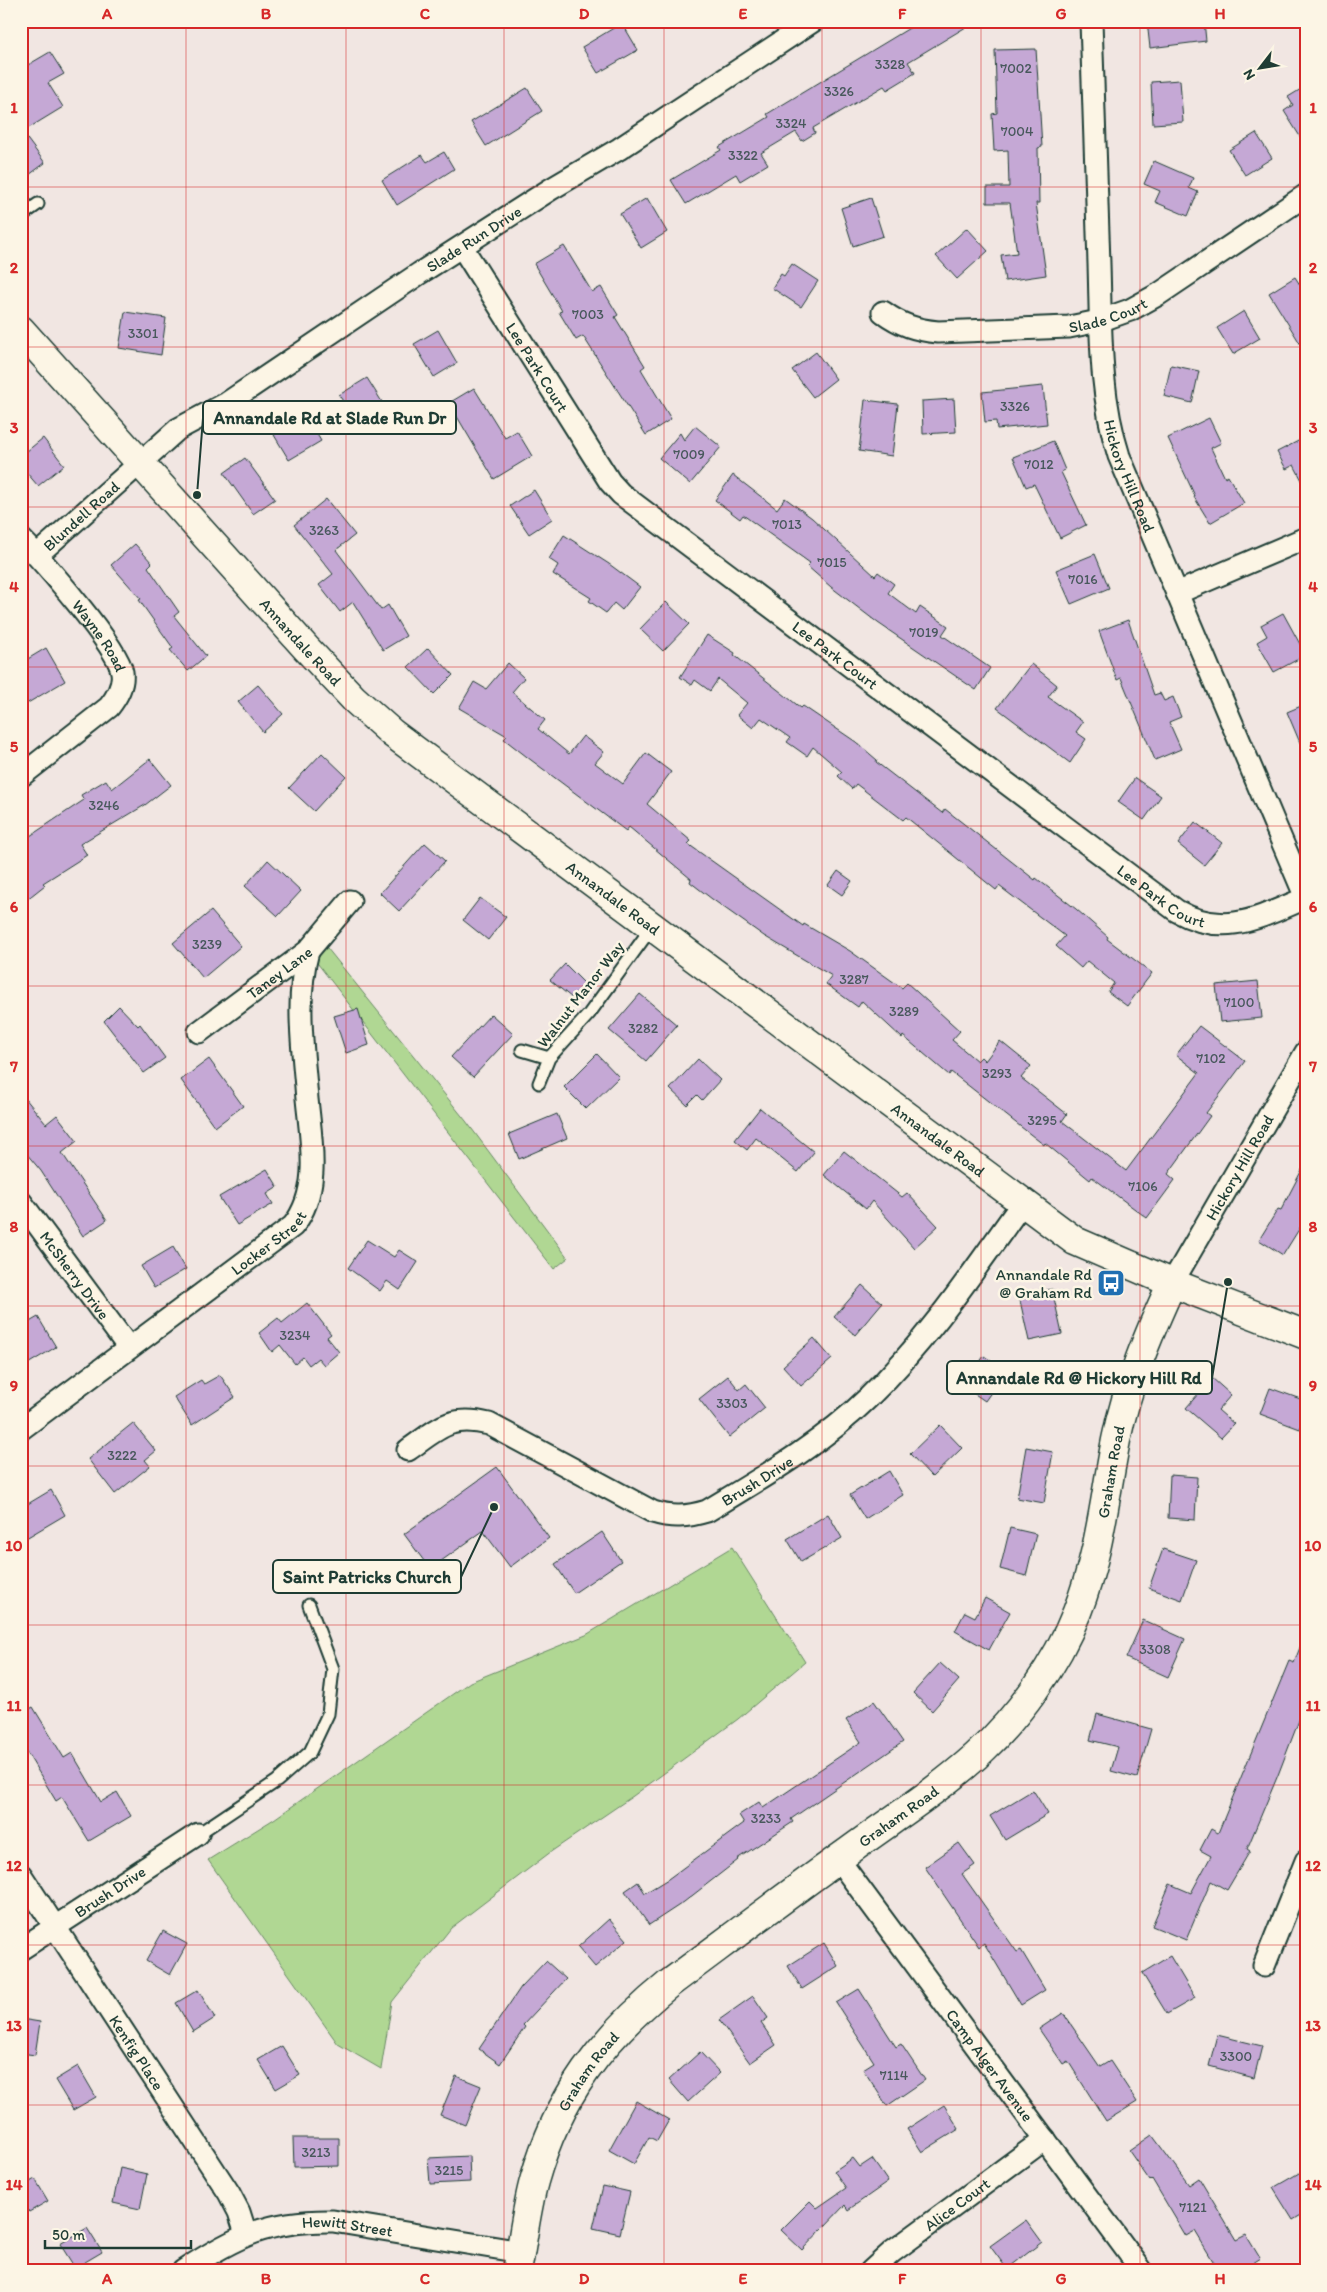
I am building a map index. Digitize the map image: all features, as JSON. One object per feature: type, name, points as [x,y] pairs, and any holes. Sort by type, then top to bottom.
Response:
[{"type":"main road","name":"Annandale Road","points":[[21,330],[354,699],[392,733],[1075,1241],[1172,1283],[1306,1335]]},
{"type":"main road","name":"Graham Road","points":[[519,2262],[534,2182],[546,2146],[562,2109],[578,2081],[607,2041],[636,2011],[670,1983],[958,1771],[977,1755],[1008,1723],[1038,1684],[1060,1648],[1076,1614],[1091,1574],[1101,1532],[1116,1439],[1131,1382],[1150,1330],[1172,1283]]},
{"type":"street","name":"Slade Run Drive","points":[[141,462],[178,429],[227,403],[462,246],[551,189],[619,149],[814,21]]},
{"type":"street","name":"Hickory Hill Road","points":[[1091,21],[1099,321],[1106,402],[1112,433],[1122,464],[1306,898]]},
{"type":"street","name":"Slade Court","points":[[883,312],[900,324],[919,330],[938,332],[1068,327],[1099,321],[1130,310],[1159,294],[1306,195]]},
{"type":"street","name":"Lee Park Court","points":[[462,246],[610,482],[621,494],[1182,913],[1205,923],[1228,925],[1247,922],[1306,898]]},
{"type":"street","name":"Blundell Road","points":[[21,539],[37,555],[141,462]]},
{"type":"street","points":[[1177,593],[1306,538]]},
{"type":"street","name":"Wayne Road","points":[[21,776],[110,707],[117,696],[122,682],[119,662],[100,634],[37,555]]},
{"type":"street","name":"Taney Lane","points":[[199,1032],[308,951],[350,901]]},
{"type":"street","name":"Locker Street","points":[[21,1430],[292,1226],[302,1214],[307,1197],[312,1160],[301,995],[303,970],[308,951]]},
{"type":"street","name":"Hickory Hill Road","points":[[1172,1283],[1306,1052]]},
{"type":"street","name":"McSherry Drive","points":[[21,1202],[129,1348]]},
{"type":"street","name":"Brush Drive","points":[[408,1450],[440,1427],[456,1420],[471,1420],[488,1424],[653,1512],[676,1516],[690,1516],[707,1511],[813,1444],[868,1399],[904,1360],[1024,1202]]},
{"type":"street","name":"Brush Drive","points":[[21,1949],[198,1834]]},
{"type":"street","name":"Camp Alger Avenue","points":[[838,1859],[1142,2271]]},
{"type":"street","points":[[1264,1966],[1306,1861]]},
{"type":"street","name":"Kenfig Place","points":[[21,1875],[229,2193],[246,2234]]},
{"type":"street","name":"Alice Court","points":[[871,2271],[892,2252],[1045,2139]]},
{"type":"street","name":"Hewitt Street","points":[[183,2271],[218,2248],[246,2234],[268,2227],[305,2220],[333,2221],[519,2262]]},
{"type":"lane","points":[[21,216],[38,204]]},
{"type":"lane","name":"Walnut Manor Way","points":[[539,1083],[549,1058],[588,1014],[652,927]]},
{"type":"lane","points":[[522,1050],[549,1058]]},
{"type":"lane","points":[[198,1834],[276,1781],[310,1752],[328,1714],[333,1669],[309,1605]]},
{"type":"green space","points":[[323,943],[466,1121],[568,1258],[554,1269],[311,955]]},
{"type":"green space","points":[[732,1547],[805,1662],[738,1719],[633,1796],[552,1851],[451,1928],[392,2002],[381,2069],[338,2044],[208,1860],[274,1819],[470,1682],[586,1635]]},
{"type":"building","points":[[921,21],[976,21],[908,62],[915,73],[887,90],[884,86],[813,128],[815,133],[802,141],[796,132],[761,153],[768,164],[740,181],[736,174],[686,204],[671,180],[721,150],[719,147],[769,117],[767,114]]},
{"type":"building","points":[[1147,21],[1204,21],[1206,41],[1150,48]]},
{"type":"building","points":[[622,23],[638,50],[598,73],[582,47]]},
{"type":"building","points":[[1036,49],[1042,147],[1038,148],[1039,203],[1036,203],[1046,275],[1005,281],[1001,255],[1017,253],[1010,203],[987,203],[987,187],[1009,187],[1008,150],[994,151],[992,114],[997,113],[995,50]]},
{"type":"building","points":[[50,52],[64,74],[48,83],[63,107],[22,132],[45,163],[21,181],[21,69]]},
{"type":"building","points":[[1180,80],[1183,122],[1153,124],[1151,82]]},
{"type":"building","points":[[1306,86],[1306,146],[1284,111],[1293,105],[1288,97]]},
{"type":"building","points":[[527,88],[542,111],[486,146],[471,122]]},
{"type":"building","points":[[1256,133],[1272,158],[1245,175],[1229,150]]},
{"type":"building","points":[[444,152],[454,169],[397,205],[382,180],[422,155],[427,162]]},
{"type":"building","points":[[1154,161],[1193,178],[1189,188],[1198,192],[1188,216],[1155,202],[1160,191],[1144,184]]},
{"type":"building","points":[[647,198],[667,232],[641,248],[620,214]]},
{"type":"building","points":[[871,198],[883,236],[853,246],[841,208]]},
{"type":"building","points":[[967,228],[988,251],[957,279],[936,256]]},
{"type":"building","points":[[564,246],[592,292],[601,287],[618,315],[615,317],[645,366],[641,369],[671,419],[646,435],[583,336],[576,340],[559,312],[562,311],[534,264]]},
{"type":"building","points":[[792,264],[818,281],[801,307],[772,288],[781,274],[784,276]]},
{"type":"building","points":[[1295,277],[1306,294],[1306,353],[1269,293]]},
{"type":"building","points":[[1244,311],[1260,338],[1233,354],[1217,328]]},
{"type":"building","points":[[125,312],[166,318],[161,355],[119,348]]},
{"type":"building","points":[[438,330],[457,363],[434,377],[414,344]]},
{"type":"building","points":[[816,352],[836,379],[813,397],[792,370]]},
{"type":"building","points":[[1171,365],[1199,371],[1192,403],[1164,396]]},
{"type":"building","points":[[367,378],[382,402],[354,419],[339,395]]},
{"type":"building","points":[[1043,386],[1047,424],[997,429],[996,421],[985,422],[982,392]]},
{"type":"building","points":[[474,388],[505,438],[517,431],[532,456],[494,479],[449,403]]},
{"type":"building","points":[[954,399],[956,432],[923,434],[922,401]]},
{"type":"building","points":[[865,400],[898,404],[892,456],[859,451]]},
{"type":"building","points":[[306,416],[321,441],[289,460],[274,435]]},
{"type":"building","points":[[1209,418],[1221,443],[1211,448],[1225,478],[1228,476],[1244,503],[1210,523],[1194,497],[1168,438]]},
{"type":"building","points":[[695,426],[721,447],[690,484],[659,458],[680,433],[684,440]]},
{"type":"building","points":[[1306,437],[1306,488],[1294,465],[1286,469],[1277,452]]},
{"type":"building","points":[[43,438],[64,465],[38,486],[21,466],[21,456]]},
{"type":"building","points":[[1053,441],[1065,470],[1061,472],[1086,525],[1060,538],[1034,484],[1026,487],[1013,457]]},
{"type":"building","points":[[245,458],[275,499],[253,514],[224,473]]},
{"type":"building","points":[[733,475],[777,509],[785,498],[812,518],[875,576],[878,572],[894,584],[888,593],[916,614],[920,607],[948,626],[942,635],[990,668],[976,690],[878,623],[807,566],[810,563],[743,515],[740,519],[715,500]]},
{"type":"building","points":[[534,490],[552,519],[529,534],[510,506]]},
{"type":"building","points":[[326,499],[355,535],[336,550],[381,610],[388,605],[406,636],[383,650],[353,602],[340,612],[319,585],[333,574],[294,525]]},
{"type":"building","points":[[564,535],[640,587],[622,610],[614,603],[606,613],[589,601],[591,598],[553,574],[558,565],[549,559]]},
{"type":"building","points":[[135,544],[152,563],[148,567],[179,612],[174,616],[206,656],[188,671],[170,650],[173,648],[139,600],[141,599],[111,565]]},
{"type":"building","points":[[1095,554],[1109,588],[1071,604],[1056,570]]},
{"type":"building","points":[[666,602],[689,624],[663,651],[640,629]]},
{"type":"building","points":[[1283,613],[1306,655],[1274,672],[1257,642],[1267,636],[1261,625]]},
{"type":"building","points":[[1128,620],[1154,695],[1160,693],[1164,701],[1173,697],[1181,717],[1169,722],[1181,749],[1155,760],[1121,678],[1117,680],[1099,631]]},
{"type":"building","points":[[707,635],[735,653],[734,655],[801,708],[803,706],[856,742],[877,760],[876,762],[942,813],[945,809],[1035,880],[1036,878],[1076,909],[1108,937],[1107,939],[1152,973],[1127,1006],[1108,992],[1114,983],[1087,961],[1081,968],[1056,946],[1065,936],[999,886],[996,890],[906,817],[903,820],[856,784],[852,789],[838,776],[842,772],[813,747],[807,756],[787,742],[790,738],[761,718],[753,728],[737,715],[747,703],[718,679],[710,691],[695,680],[692,685],[680,677]]},
{"type":"building","points":[[46,648],[65,681],[21,707],[21,663]]},
{"type":"building","points":[[428,648],[453,675],[434,694],[408,667]]},
{"type":"building","points":[[508,663],[524,678],[512,692],[545,720],[538,729],[569,754],[583,736],[604,752],[595,763],[623,784],[646,753],[671,772],[647,804],[691,841],[688,844],[803,926],[804,924],[850,951],[902,988],[907,983],[960,1031],[952,1040],[977,1061],[981,1057],[985,1061],[1000,1041],[1031,1066],[1021,1078],[1067,1114],[1062,1121],[1126,1171],[1199,1073],[1176,1055],[1199,1026],[1245,1061],[1206,1113],[1210,1116],[1168,1174],[1175,1180],[1147,1218],[1092,1177],[1090,1180],[1045,1143],[1044,1145],[951,1072],[949,1075],[903,1036],[902,1038],[862,1001],[858,1007],[826,984],[832,976],[764,936],[712,899],[690,882],[691,879],[629,827],[626,831],[504,739],[507,736],[459,708],[474,682],[486,689]]},
{"type":"building","points":[[1031,664],[1057,685],[1048,697],[1083,722],[1076,732],[1086,739],[1070,763],[997,708]]},
{"type":"building","points":[[258,685],[283,714],[263,732],[238,702]]},
{"type":"building","points":[[1306,704],[1306,757],[1287,712]]},
{"type":"building","points":[[322,753],[346,776],[314,811],[289,788]]},
{"type":"building","points":[[150,759],[171,785],[145,805],[80,844],[87,855],[43,883],[45,885],[21,904],[21,842],[84,800],[81,795],[106,780],[112,789]]},
{"type":"building","points":[[1135,778],[1161,796],[1144,820],[1118,802]]},
{"type":"building","points":[[1195,822],[1222,843],[1204,865],[1178,844]]},
{"type":"building","points":[[425,843],[445,861],[399,911],[380,893]]},
{"type":"building","points":[[268,860],[301,891],[278,916],[245,886]]},
{"type":"building","points":[[838,871],[852,881],[842,895],[828,885]]},
{"type":"building","points":[[480,898],[506,917],[488,940],[463,920]]},
{"type":"building","points":[[211,911],[241,946],[203,978],[173,943]]},
{"type":"building","points":[[565,964],[585,984],[572,998],[550,980]]},
{"type":"building","points":[[1258,981],[1262,1018],[1220,1022],[1216,985]]},
{"type":"building","points":[[640,994],[677,1025],[646,1061],[609,1030]]},
{"type":"building","points":[[119,1006],[138,1026],[140,1024],[165,1058],[144,1073],[104,1021]]},
{"type":"building","points":[[358,1009],[369,1045],[346,1053],[334,1016]]},
{"type":"building","points":[[491,1014],[513,1034],[473,1077],[451,1057]]},
{"type":"building","points":[[597,1054],[619,1077],[586,1109],[564,1087]]},
{"type":"building","points":[[209,1059],[243,1106],[215,1127],[181,1080]]},
{"type":"building","points":[[698,1059],[720,1080],[702,1100],[697,1095],[687,1105],[670,1089]]},
{"type":"building","points":[[21,1093],[46,1124],[57,1115],[77,1141],[62,1153],[107,1220],[83,1236],[41,1171],[21,1147]]},
{"type":"building","points":[[760,1108],[814,1152],[798,1172],[756,1138],[747,1150],[735,1140]]},
{"type":"building","points":[[557,1114],[567,1138],[519,1159],[509,1134]]},
{"type":"building","points":[[844,1151],[902,1197],[907,1193],[938,1226],[914,1248],[872,1201],[866,1209],[824,1175]]},
{"type":"building","points":[[1306,1162],[1306,1218],[1283,1255],[1259,1240],[1278,1209],[1281,1210]]},
{"type":"building","points":[[267,1169],[278,1187],[267,1194],[273,1204],[237,1225],[219,1197]]},
{"type":"building","points":[[367,1240],[394,1257],[399,1250],[418,1262],[400,1290],[387,1281],[380,1291],[348,1268]]},
{"type":"building","points":[[173,1247],[186,1269],[154,1288],[141,1266]]},
{"type":"building","points":[[862,1285],[882,1303],[855,1335],[834,1317]]},
{"type":"building","points":[[1052,1289],[1062,1334],[1029,1341],[1019,1296]]},
{"type":"building","points":[[307,1303],[331,1334],[327,1337],[339,1352],[324,1365],[318,1358],[309,1365],[303,1357],[295,1364],[280,1345],[272,1352],[259,1333],[278,1318],[282,1323]]},
{"type":"building","points":[[38,1317],[56,1347],[21,1368],[21,1327]]},
{"type":"building","points":[[814,1338],[832,1359],[801,1386],[783,1366]]},
{"type":"building","points":[[984,1356],[1006,1371],[985,1401],[963,1386]]},
{"type":"building","points":[[220,1375],[235,1397],[192,1425],[174,1397],[201,1380],[204,1384]]},
{"type":"building","points":[[728,1376],[739,1390],[746,1384],[765,1408],[729,1437],[699,1399]]},
{"type":"building","points":[[1212,1378],[1231,1395],[1218,1410],[1234,1424],[1221,1438],[1186,1408]]},
{"type":"building","points":[[1270,1388],[1306,1401],[1306,1412],[1300,1429],[1260,1414]]},
{"type":"building","points":[[133,1423],[156,1451],[145,1460],[150,1466],[115,1494],[88,1459]]},
{"type":"building","points":[[940,1425],[962,1448],[932,1477],[910,1454]]},
{"type":"building","points":[[1026,1447],[1053,1452],[1044,1503],[1017,1498]]},
{"type":"building","points":[[497,1467],[549,1538],[510,1567],[483,1531],[430,1569],[404,1534]]},
{"type":"building","points":[[889,1471],[903,1495],[865,1519],[850,1495]]},
{"type":"building","points":[[1170,1475],[1197,1477],[1195,1520],[1168,1518]]},
{"type":"building","points":[[51,1490],[65,1515],[21,1541],[21,1508]]},
{"type":"building","points":[[828,1514],[842,1538],[801,1562],[787,1539]]},
{"type":"building","points":[[1010,1528],[1036,1534],[1026,1576],[1000,1569]]},
{"type":"building","points":[[602,1532],[621,1561],[574,1593],[555,1564]]},
{"type":"building","points":[[1163,1549],[1196,1560],[1182,1600],[1149,1588]]},
{"type":"building","points":[[985,1598],[1010,1612],[989,1650],[955,1631],[965,1612],[975,1617]]},
{"type":"building","points":[[1143,1620],[1185,1639],[1168,1677],[1126,1658]]},
{"type":"building","points":[[1304,1637],[1306,1637],[1306,1702],[1247,1849],[1250,1851],[1227,1890],[1211,1881],[1186,1940],[1152,1926],[1170,1884],[1191,1893],[1211,1856],[1200,1850],[1211,1829],[1218,1833],[1289,1661],[1294,1663]]},
{"type":"building","points":[[940,1663],[959,1680],[932,1711],[913,1693]]},
{"type":"building","points":[[874,1701],[903,1742],[791,1819],[793,1822],[737,1859],[684,1902],[649,1925],[625,1891],[638,1882],[645,1893],[668,1879],[744,1823],[739,1815],[759,1802],[763,1808],[861,1742],[846,1720]]},
{"type":"building","points":[[33,1707],[64,1758],[72,1753],[101,1802],[117,1792],[131,1816],[89,1841],[62,1797],[56,1801],[26,1751],[21,1754],[21,1714]]},
{"type":"building","points":[[1097,1714],[1151,1729],[1137,1778],[1111,1771],[1118,1747],[1090,1740]]},
{"type":"building","points":[[1033,1790],[1048,1814],[1005,1840],[990,1816]]},
{"type":"building","points":[[959,1843],[975,1865],[962,1874],[1017,1952],[1021,1950],[1045,1990],[1021,2005],[984,1943],[979,1947],[925,1867]]},
{"type":"building","points":[[609,1919],[627,1940],[595,1967],[578,1947]]},
{"type":"building","points":[[163,1931],[187,1944],[170,1975],[146,1961]]},
{"type":"building","points":[[824,1943],[838,1966],[802,1989],[788,1966]]},
{"type":"building","points":[[1170,1956],[1195,1998],[1167,2014],[1142,1973]]},
{"type":"building","points":[[546,1961],[566,1979],[523,2025],[525,2027],[500,2064],[479,2049],[521,1987]]},
{"type":"building","points":[[859,1989],[896,2047],[901,2044],[925,2080],[887,2106],[863,2069],[874,2062],[836,2003]]},
{"type":"building","points":[[198,1990],[215,2018],[193,2032],[176,2003]]},
{"type":"building","points":[[753,1996],[768,2018],[761,2023],[776,2045],[750,2063],[719,2020]]},
{"type":"building","points":[[1063,2013],[1100,2067],[1110,2061],[1137,2102],[1106,2121],[1068,2061],[1063,2064],[1039,2029]]},
{"type":"building","points":[[21,2019],[40,2022],[35,2055],[21,2053]]},
{"type":"building","points":[[1217,2035],[1262,2046],[1254,2078],[1209,2066]]},
{"type":"building","points":[[282,2046],[300,2075],[276,2089],[258,2060]]},
{"type":"building","points":[[700,2052],[720,2073],[688,2102],[669,2080]]},
{"type":"building","points":[[78,2066],[96,2097],[73,2110],[55,2080]]},
{"type":"building","points":[[456,2076],[481,2086],[465,2125],[440,2115]]},
{"type":"building","points":[[636,2101],[669,2120],[657,2141],[649,2137],[634,2164],[609,2150]]},
{"type":"building","points":[[944,2105],[959,2129],[922,2152],[907,2129]]},
{"type":"building","points":[[1152,2135],[1189,2185],[1199,2178],[1236,2240],[1246,2235],[1260,2258],[1239,2271],[1219,2271],[1195,2231],[1186,2236],[1152,2179],[1150,2181],[1129,2151]]},
{"type":"building","points":[[293,2138],[339,2138],[339,2166],[294,2167]]},
{"type":"building","points":[[469,2156],[470,2182],[430,2184],[428,2158]]},
{"type":"building","points":[[853,2158],[860,2167],[872,2159],[888,2182],[848,2210],[845,2205],[802,2250],[781,2230],[810,2201],[817,2208],[846,2188],[834,2171]]},
{"type":"building","points":[[120,2168],[147,2174],[140,2209],[113,2203]]},
{"type":"building","points":[[1306,2169],[1306,2212],[1293,2220],[1273,2188]]},
{"type":"building","points":[[35,2179],[48,2201],[29,2212],[21,2199],[21,2187]]},
{"type":"building","points":[[603,2186],[630,2192],[620,2234],[593,2228]]},
{"type":"building","points":[[1026,2220],[1042,2242],[1007,2269],[990,2246]]},
{"type":"building","points":[[87,2228],[102,2252],[75,2268],[60,2244]]},
{"type":"place","name":"Annandale Rd at Slade Run Dr","points":[[197,495]]},
{"type":"place","name":"Annandale Rd @ Hickory Hill Rd","points":[[1228,1282]]},
{"type":"place","name":"Annandale Rd @ Graham Rd","points":[[1111,1283]]},
{"type":"place","name":"Saint Patricks Church","points":[[494,1507]]}]
